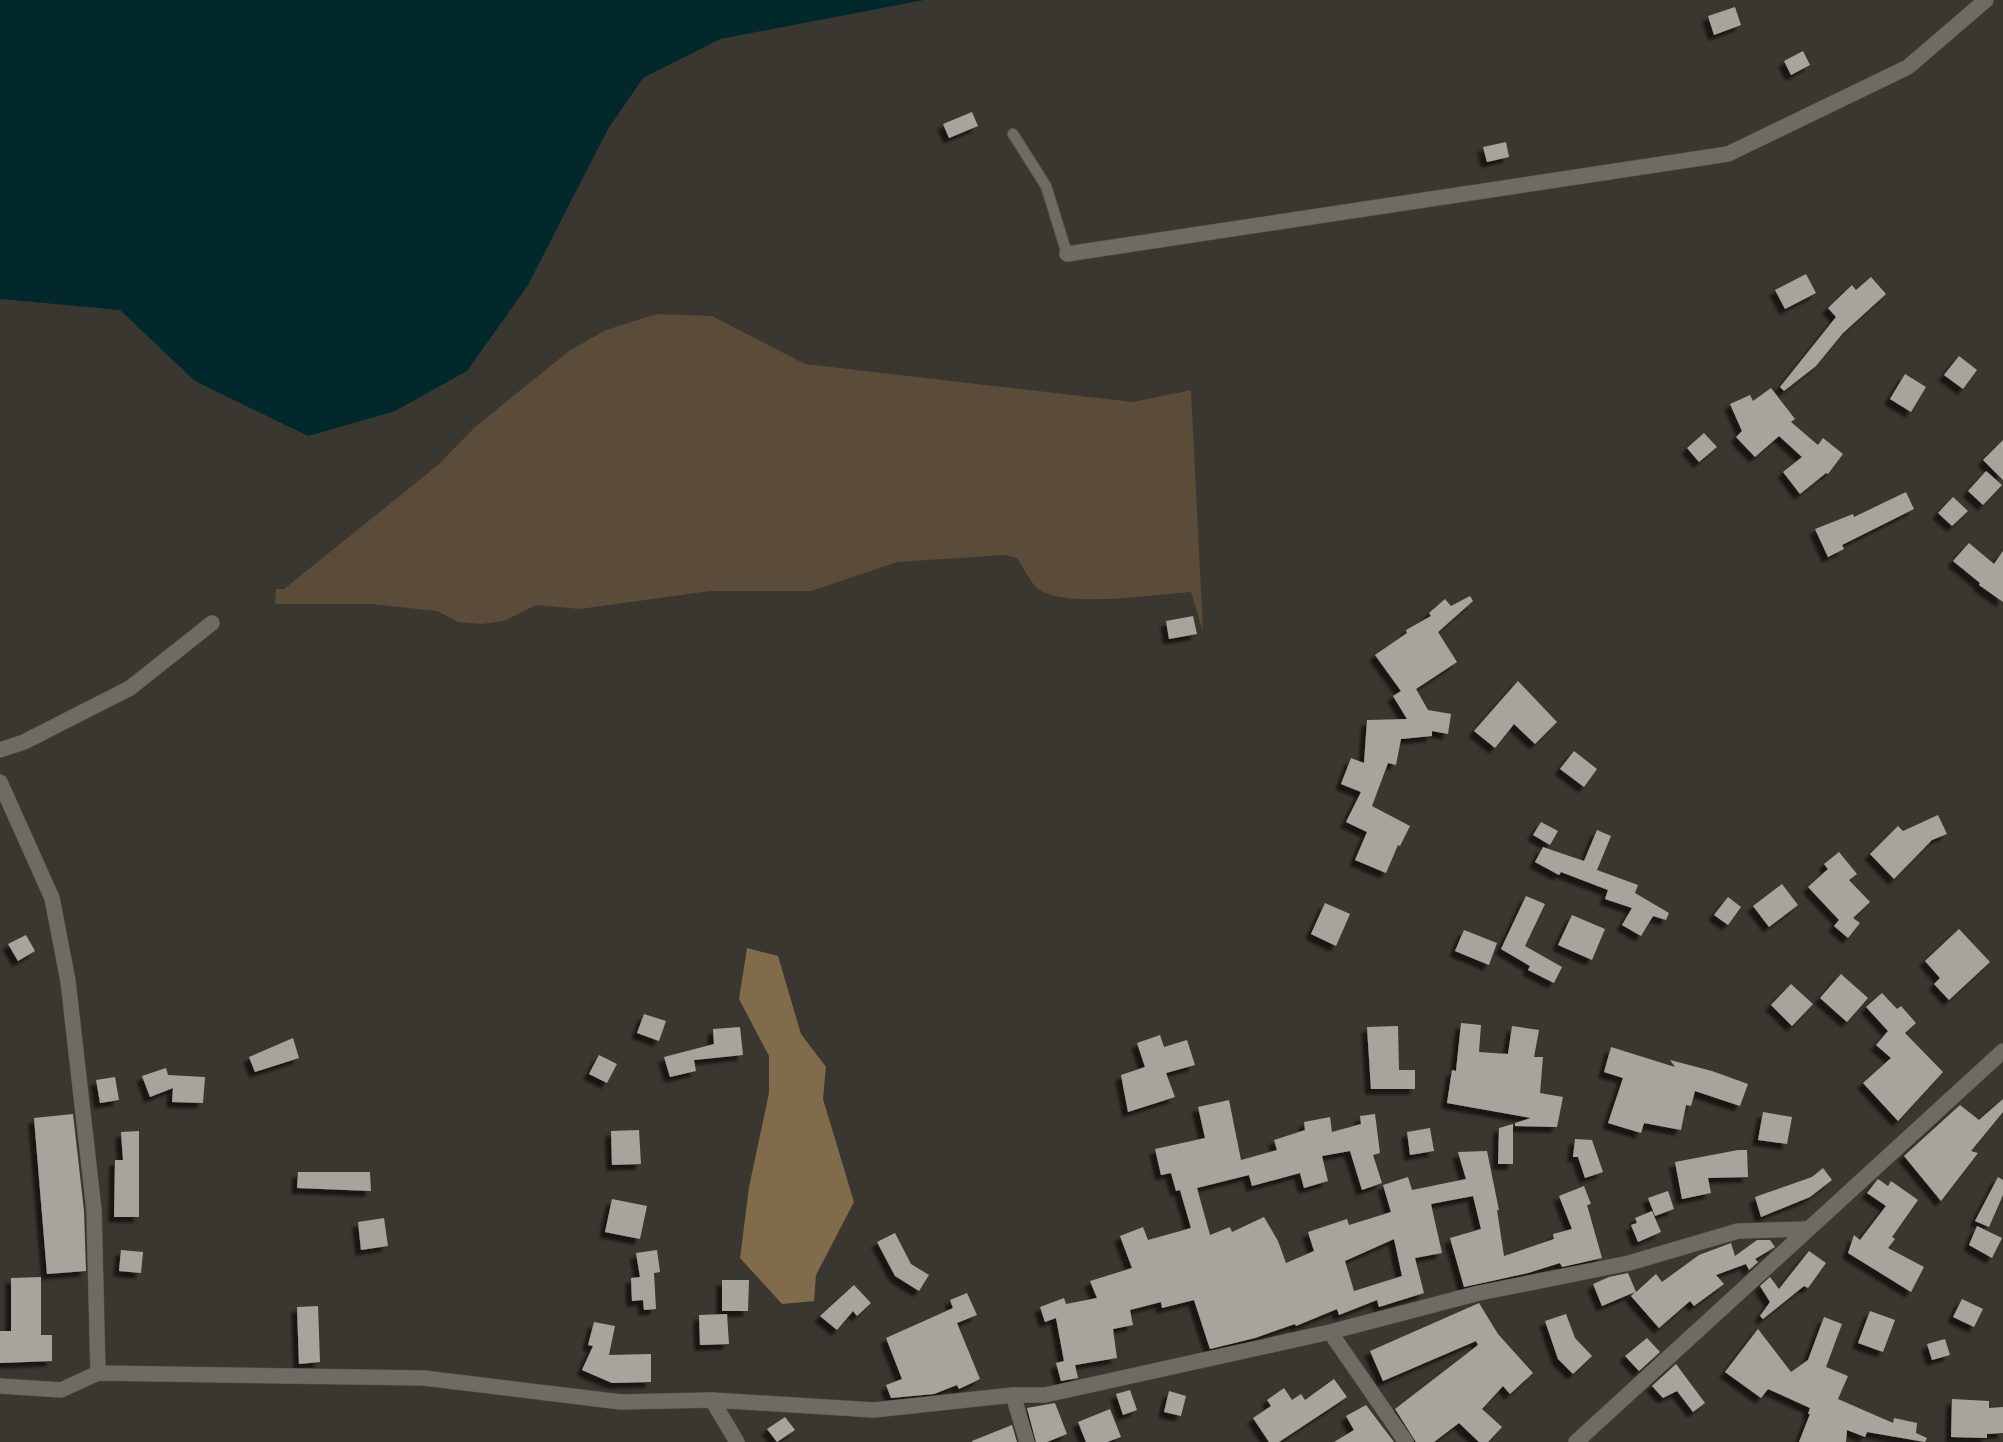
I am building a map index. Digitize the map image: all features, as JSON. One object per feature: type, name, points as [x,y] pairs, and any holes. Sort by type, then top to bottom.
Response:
[{"type":"street","points":[[1067,254],[1728,154],[1908,67],[1986,0]]},
{"type":"street","points":[[0,750],[24,742],[130,688],[212,623]]},
{"type":"street","points":[[0,782],[52,898],[68,981],[94,1210],[98,1373]]},
{"type":"street","points":[[1576,1442],[2003,1051]]},
{"type":"street","points":[[0,1386],[61,1390],[98,1373],[424,1378],[621,1402],[712,1400],[874,1410],[1013,1395],[1045,1395],[1330,1332],[1479,1293],[1629,1263],[1738,1231],[1808,1229]]},
{"type":"street","points":[[1330,1332],[1406,1442]]},
{"type":"street","points":[[1013,1395],[1027,1442]]},
{"type":"street","points":[[712,1400],[737,1442]]},
{"type":"lane","points":[[1013,134],[1046,186],[1067,254]]},
{"type":"shaded area","points":[[657,314],[712,316],[805,364],[1133,402],[1191,390],[1203,631],[1191,592],[1112,599],[1068,598],[1051,595],[1035,586],[1017,558],[1006,555],[897,562],[811,591],[710,591],[580,609],[536,605],[504,621],[482,624],[458,622],[437,611],[371,604],[275,604],[276,589],[284,589],[438,465],[475,427],[569,351],[606,330]]},
{"type":"shaded area","points":[[747,948],[778,956],[801,1034],[826,1067],[823,1099],[854,1202],[816,1275],[814,1301],[782,1304],[740,1258],[749,1187],[769,1093],[769,1056],[739,999]]},
{"type":"water","points":[[0,0],[924,0],[720,39],[643,78],[608,129],[528,285],[467,371],[395,411],[308,436],[195,381],[120,310],[0,299]]},
{"type":"building","points":[[1735,7],[1741,25],[1714,35],[1708,16]]},
{"type":"building","points":[[1803,51],[1810,65],[1791,75],[1784,61]]},
{"type":"building","points":[[972,112],[978,126],[949,138],[943,124]]},
{"type":"building","points":[[1506,142],[1509,157],[1487,162],[1483,147]]},
{"type":"building","points":[[1806,274],[1816,293],[1785,309],[1775,290]]},
{"type":"building","points":[[1871,277],[1886,294],[1843,333],[1816,366],[1784,391],[1780,387],[1836,317],[1828,308],[1852,285],[1856,290]]},
{"type":"building","points":[[1959,356],[1977,370],[1963,389],[1944,375]]},
{"type":"building","points":[[1905,374],[1926,387],[1911,412],[1890,399]]},
{"type":"building","points":[[1771,388],[1795,419],[1791,422],[1818,445],[1823,438],[1843,454],[1828,474],[1826,473],[1800,494],[1783,472],[1802,457],[1779,436],[1755,457],[1736,437],[1742,431],[1730,404],[1750,395],[1753,401]]},
{"type":"building","points":[[1704,433],[1717,447],[1699,462],[1687,448]]},
{"type":"building","points":[[2003,440],[2003,480],[1983,460]]},
{"type":"building","points":[[1986,471],[2002,485],[1983,505],[1968,491]]},
{"type":"building","points":[[1906,492],[1914,509],[1842,545],[1844,549],[1828,557],[1815,529],[1853,514],[1854,517]]},
{"type":"building","points":[[1953,497],[1968,511],[1952,526],[1938,513]]},
{"type":"building","points":[[1969,543],[1994,564],[2003,551],[2003,602],[1979,585],[1980,583],[1953,561]]},
{"type":"building","points":[[1470,596],[1473,601],[1438,632],[1457,662],[1416,689],[1428,710],[1451,714],[1448,734],[1432,731],[1432,736],[1401,739],[1396,765],[1388,763],[1372,806],[1410,826],[1400,846],[1398,845],[1386,873],[1355,860],[1367,832],[1346,822],[1361,792],[1341,784],[1351,758],[1364,763],[1367,720],[1407,719],[1393,696],[1401,691],[1375,655],[1407,633],[1406,630],[1431,616],[1429,613],[1445,599],[1451,606]]},
{"type":"building","points":[[1193,616],[1197,634],[1169,639],[1166,621]]},
{"type":"building","points":[[1518,681],[1557,722],[1535,744],[1514,724],[1495,748],[1474,731]]},
{"type":"building","points":[[1574,751],[1597,769],[1584,787],[1560,769]]},
{"type":"building","points":[[1938,815],[1947,834],[1932,840],[1894,879],[1870,854],[1898,826],[1903,831]]},
{"type":"building","points":[[1541,822],[1558,831],[1550,845],[1533,835]]},
{"type":"building","points":[[1597,830],[1611,836],[1597,870],[1638,885],[1635,893],[1669,913],[1666,920],[1653,916],[1641,936],[1622,925],[1632,908],[1605,899],[1608,890],[1561,872],[1559,875],[1535,862],[1543,847],[1584,861]]},
{"type":"building","points":[[1839,852],[1857,874],[1849,880],[1870,902],[1853,918],[1860,923],[1848,938],[1834,926],[1839,920],[1808,887],[1828,869],[1824,864]]},
{"type":"building","points":[[1782,884],[1798,905],[1769,927],[1753,906]]},
{"type":"building","points":[[1526,896],[1545,904],[1525,946],[1562,967],[1554,983],[1528,970],[1530,966],[1501,949]]},
{"type":"building","points":[[1728,897],[1741,907],[1728,925],[1714,915]]},
{"type":"building","points":[[1325,903],[1350,914],[1336,946],[1311,934]]},
{"type":"building","points":[[1572,915],[1605,929],[1592,960],[1558,945]]},
{"type":"building","points":[[1959,929],[1990,962],[1949,1000],[1934,984],[1940,978],[1925,961]]},
{"type":"building","points":[[1464,930],[1497,943],[1489,965],[1455,951]]},
{"type":"building","points":[[26,935],[35,951],[18,961],[8,944]]},
{"type":"building","points":[[1841,974],[1868,998],[1847,1022],[1820,998]]},
{"type":"building","points":[[1791,984],[1813,1004],[1792,1026],[1771,1005]]},
{"type":"building","points":[[1882,993],[1897,1009],[1901,1006],[1916,1023],[1905,1033],[1943,1072],[1898,1121],[1863,1083],[1891,1058],[1876,1045],[1888,1031],[1866,1007]]},
{"type":"building","points":[[644,1014],[666,1021],[659,1041],[637,1033]]},
{"type":"building","points":[[1461,1023],[1481,1025],[1479,1052],[1508,1054],[1512,1026],[1539,1030],[1534,1057],[1543,1057],[1540,1093],[1563,1097],[1557,1127],[1515,1126],[1515,1123],[1531,1118],[1447,1103],[1452,1070],[1456,1071]]},
{"type":"building","points":[[1398,1026],[1399,1070],[1415,1070],[1415,1089],[1371,1089],[1367,1027]]},
{"type":"building","points":[[740,1027],[743,1055],[694,1060],[696,1071],[670,1077],[664,1057],[714,1044],[713,1029]]},
{"type":"building","points":[[1160,1035],[1164,1047],[1187,1040],[1195,1065],[1166,1073],[1175,1097],[1128,1112],[1121,1075],[1145,1067],[1137,1043]]},
{"type":"building","points":[[293,1038],[299,1058],[255,1072],[249,1057]]},
{"type":"building","points":[[1611,1047],[1675,1067],[1670,1060],[1712,1071],[1748,1084],[1740,1106],[1695,1091],[1691,1106],[1686,1105],[1681,1130],[1644,1123],[1641,1133],[1608,1123],[1623,1078],[1604,1072]]},
{"type":"building","points":[[599,1055],[617,1064],[607,1083],[589,1074]]},
{"type":"building","points":[[166,1068],[168,1075],[205,1077],[203,1103],[172,1102],[173,1088],[150,1097],[142,1076]]},
{"type":"building","points":[[115,1077],[119,1100],[100,1103],[96,1080]]},
{"type":"building","points":[[2003,1099],[2003,1112],[1971,1151],[1978,1153],[1941,1201],[1904,1156],[1960,1105],[1979,1120]]},
{"type":"building","points":[[1229,1100],[1241,1160],[1277,1150],[1274,1140],[1305,1130],[1304,1122],[1330,1117],[1332,1132],[1361,1124],[1360,1116],[1375,1114],[1380,1153],[1373,1155],[1382,1183],[1362,1190],[1350,1151],[1322,1156],[1328,1181],[1304,1188],[1300,1173],[1252,1186],[1249,1175],[1197,1188],[1210,1235],[1230,1227],[1232,1232],[1264,1217],[1278,1241],[1286,1263],[1314,1251],[1308,1232],[1347,1219],[1349,1225],[1391,1212],[1383,1185],[1408,1177],[1412,1190],[1466,1179],[1458,1152],[1487,1151],[1499,1210],[1497,1210],[1504,1256],[1554,1239],[1553,1234],[1572,1229],[1559,1196],[1584,1186],[1591,1204],[1587,1205],[1602,1258],[1562,1267],[1560,1263],[1528,1273],[1464,1287],[1450,1238],[1481,1229],[1473,1196],[1431,1204],[1442,1253],[1415,1258],[1424,1293],[1379,1307],[1377,1300],[1339,1315],[1337,1309],[1296,1326],[1295,1324],[1255,1338],[1210,1349],[1194,1300],[1162,1308],[1161,1302],[1130,1310],[1133,1325],[1113,1329],[1117,1358],[1075,1365],[1078,1378],[1061,1381],[1056,1363],[1064,1361],[1056,1318],[1045,1322],[1040,1307],[1064,1298],[1066,1304],[1097,1298],[1090,1281],[1132,1268],[1120,1236],[1143,1227],[1148,1240],[1191,1228],[1180,1190],[1176,1191],[1171,1173],[1161,1175],[1155,1149],[1205,1138],[1198,1107]],"holes":[[[1394,1239],[1402,1276],[1354,1291],[1345,1261]]]},
{"type":"building","points":[[1763,1112],[1792,1117],[1787,1144],[1758,1140]]},
{"type":"building","points":[[73,1114],[84,1211],[86,1271],[47,1274],[34,1118]]},
{"type":"building","points":[[1513,1124],[1513,1164],[1498,1164],[1499,1128]]},
{"type":"building","points":[[1430,1128],[1434,1151],[1410,1155],[1407,1132]]},
{"type":"building","points":[[639,1130],[641,1164],[612,1165],[611,1131]]},
{"type":"building","points":[[139,1131],[139,1217],[114,1217],[115,1160],[123,1160],[121,1132]]},
{"type":"building","points":[[1575,1139],[1592,1140],[1603,1172],[1585,1178],[1578,1157],[1573,1157]]},
{"type":"building","points":[[1747,1150],[1748,1177],[1708,1178],[1711,1193],[1682,1199],[1675,1162]]},
{"type":"building","points":[[1823,1168],[1832,1180],[1810,1197],[1761,1217],[1755,1197],[1812,1177]]},
{"type":"building","points":[[298,1172],[370,1172],[371,1191],[297,1188]]},
{"type":"building","points":[[1998,1177],[2003,1180],[2003,1195],[1989,1227],[1975,1221]]},
{"type":"building","points":[[1878,1179],[1888,1186],[1891,1181],[1918,1200],[1892,1237],[1895,1239],[1888,1248],[1924,1267],[1911,1292],[1848,1253],[1854,1235],[1860,1240],[1886,1206],[1867,1193]]},
{"type":"building","points":[[1668,1191],[1674,1209],[1655,1216],[1648,1198]]},
{"type":"building","points":[[612,1199],[647,1206],[640,1239],[605,1232]]},
{"type":"building","points":[[1652,1211],[1661,1232],[1638,1242],[1631,1225],[1637,1223],[1635,1218]]},
{"type":"building","points":[[384,1218],[388,1246],[361,1250],[358,1222]]},
{"type":"building","points":[[1977,1226],[2002,1238],[1992,1258],[1969,1245]]},
{"type":"building","points":[[895,1233],[911,1264],[929,1275],[919,1291],[895,1276],[877,1242]]},
{"type":"building","points":[[1757,1240],[1770,1240],[1775,1247],[1755,1259],[1758,1262],[1749,1270],[1746,1264],[1716,1275],[1724,1284],[1694,1306],[1690,1301],[1659,1328],[1631,1296],[1635,1292],[1602,1306],[1593,1284],[1609,1277],[1628,1273],[1636,1292],[1656,1274],[1662,1282],[1699,1255],[1731,1243],[1735,1256]]},
{"type":"building","points":[[121,1250],[143,1252],[141,1273],[119,1271]]},
{"type":"building","points":[[657,1250],[660,1272],[654,1273],[656,1309],[644,1310],[643,1300],[632,1301],[631,1278],[640,1277],[636,1253]]},
{"type":"building","points":[[1809,1251],[1826,1263],[1808,1288],[1804,1286],[1763,1319],[1760,1316],[1770,1302],[1760,1286],[1770,1277],[1779,1289]]},
{"type":"building","points":[[41,1277],[41,1335],[52,1335],[52,1361],[0,1363],[0,1331],[11,1331],[11,1278]]},
{"type":"building","points":[[722,1280],[749,1280],[748,1311],[722,1311]]},
{"type":"building","points":[[854,1285],[871,1303],[857,1316],[853,1311],[837,1330],[820,1316]]},
{"type":"building","points":[[967,1293],[977,1315],[957,1323],[980,1379],[959,1389],[957,1385],[934,1394],[891,1398],[886,1385],[902,1379],[886,1338],[953,1308],[950,1300]]},
{"type":"building","points":[[1962,1299],[1983,1309],[1974,1327],[1953,1317]]},
{"type":"building","points":[[1479,1303],[1498,1334],[1533,1373],[1510,1394],[1503,1386],[1482,1409],[1502,1427],[1488,1442],[1479,1442],[1459,1423],[1434,1442],[1416,1442],[1395,1409],[1478,1345],[1476,1341],[1383,1381],[1370,1351]]},
{"type":"building","points":[[318,1306],[320,1362],[299,1364],[297,1307]]},
{"type":"building","points":[[1870,1311],[1895,1320],[1883,1352],[1858,1343]]},
{"type":"building","points":[[727,1314],[729,1344],[700,1345],[699,1315]]},
{"type":"building","points":[[1566,1314],[1575,1338],[1592,1356],[1573,1374],[1558,1359],[1545,1321]]},
{"type":"building","points":[[1824,1317],[1842,1324],[1826,1367],[1848,1376],[1838,1399],[1893,1423],[1894,1418],[1917,1423],[1916,1433],[1927,1438],[1925,1442],[1867,1432],[1865,1437],[1847,1430],[1846,1442],[1799,1442],[1810,1414],[1808,1414],[1810,1408],[1768,1389],[1761,1398],[1725,1372],[1758,1329],[1791,1372],[1808,1360]]},
{"type":"building","points":[[594,1322],[615,1326],[609,1355],[651,1354],[651,1382],[612,1383],[582,1370],[593,1346],[588,1345]]},
{"type":"building","points":[[1647,1338],[1660,1352],[1639,1371],[1625,1356]]},
{"type":"building","points":[[1945,1339],[1950,1355],[1932,1360],[1927,1344]]},
{"type":"building","points":[[1676,1364],[1705,1403],[1693,1412],[1677,1391],[1663,1398],[1652,1386]]},
{"type":"building","points":[[1334,1379],[1347,1397],[1279,1442],[1269,1442],[1253,1418],[1271,1406],[1267,1400],[1284,1388],[1292,1400],[1301,1394],[1305,1400]]},
{"type":"building","points":[[1130,1390],[1137,1410],[1123,1415],[1116,1394]]},
{"type":"building","points":[[1169,1391],[1186,1396],[1181,1416],[1164,1412]]},
{"type":"building","points":[[1952,1399],[1989,1401],[1989,1408],[2003,1407],[2003,1433],[1987,1434],[1987,1438],[1951,1437]]},
{"type":"building","points":[[1055,1403],[1067,1434],[1047,1442],[1036,1442],[1027,1408]]},
{"type":"building","points":[[1366,1405],[1394,1442],[1334,1442],[1354,1430],[1346,1416]]},
{"type":"building","points":[[1110,1409],[1121,1437],[1107,1442],[1086,1442],[1078,1422]]},
{"type":"building","points":[[785,1417],[795,1430],[777,1442],[767,1429]]},
{"type":"building","points":[[1012,1425],[1017,1442],[972,1442],[972,1441]]}]
